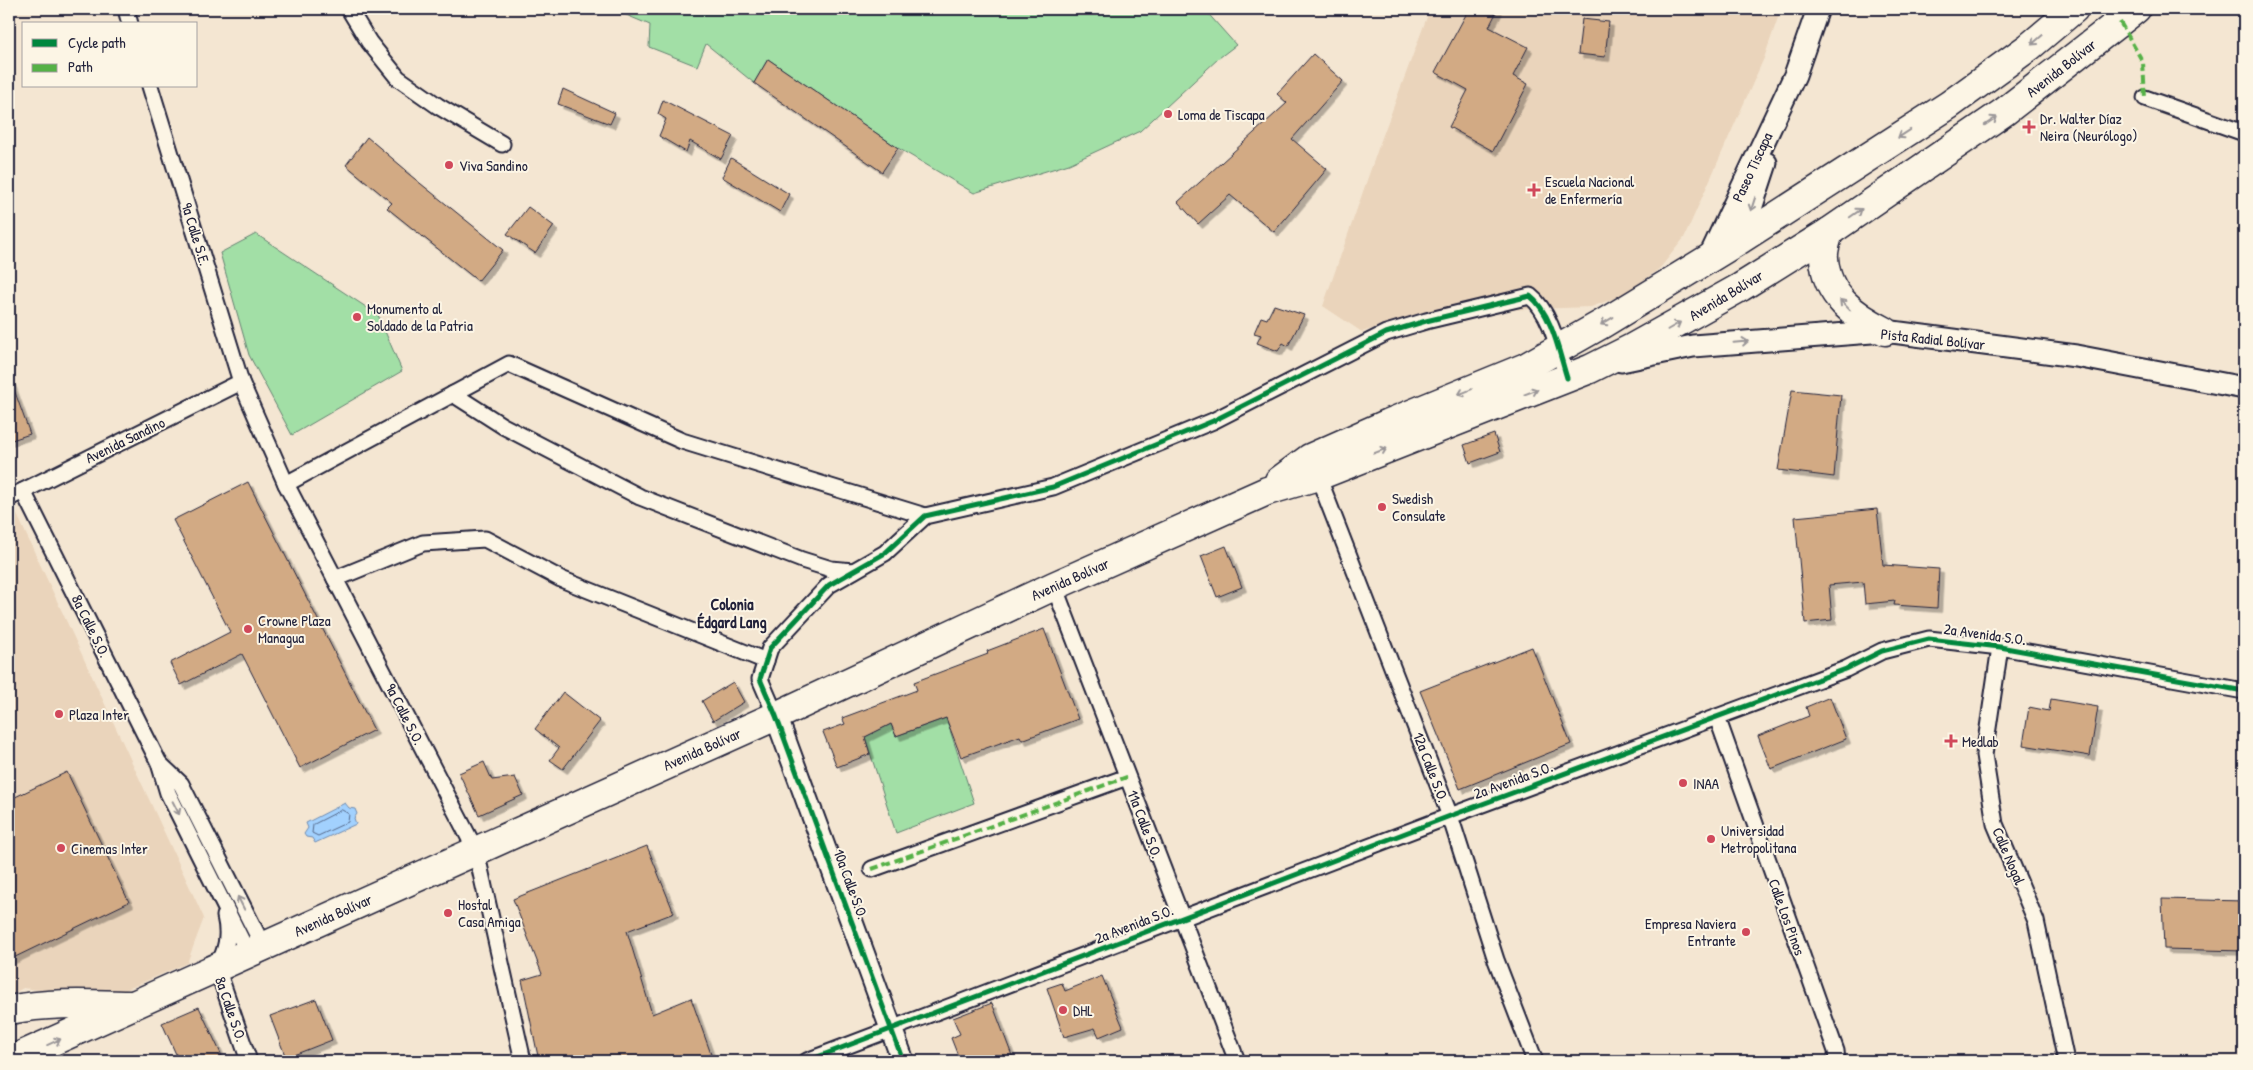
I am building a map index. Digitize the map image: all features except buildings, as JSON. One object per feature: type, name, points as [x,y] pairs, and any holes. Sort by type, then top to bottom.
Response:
[{"type":"highway","name":"Avenida Bolívar","points":[[1267,491],[1310,458],[1370,433],[1389,422],[1526,367],[1602,324],[1708,260],[1992,76],[2074,9]]},
{"type":"highway","name":"Avenida Bolívar","points":[[9,1061],[776,716],[1054,586],[1267,491],[1318,476],[1579,373],[1664,332],[1829,232],[2004,112],[2136,9]]},
{"type":"highway","points":[[1829,232],[1824,257],[1829,280],[1837,295],[1842,303],[1862,320],[1885,331]]},
{"type":"highway","points":[[1318,476],[1317,469],[1320,462],[1354,446],[1370,433]]},
{"type":"highway","name":"Avenida Bolívar","points":[[9,1010],[63,1003],[137,1005]]},
{"type":"street","points":[[126,9],[129,22]]},
{"type":"street","points":[[349,9],[368,42],[398,78],[438,106],[502,144]]},
{"type":"street","name":"Paseo Tiscapa","points":[[1741,239],[1818,9]]},
{"type":"street","name":"Paseo Tiscapa","points":[[1708,260],[1795,75]]},
{"type":"street","name":"9a Calle S.E.","points":[[151,88],[241,382]]},
{"type":"street","points":[[2145,98],[2244,134]]},
{"type":"street","points":[[286,484],[509,364],[682,441],[924,516],[1053,487],[1213,421],[1386,333],[1426,321],[1530,296],[1536,301],[1548,321],[1557,349],[1579,373]]},
{"type":"street","name":"Pista Radial Bolívar","points":[[1579,373],[1643,355],[1693,346],[1885,331],[2076,356],[2244,388]]},
{"type":"street","name":"9a Calle S.O.","points":[[241,382],[286,484],[476,850],[523,1061]]},
{"type":"street","name":"Avenida Sandino","points":[[9,498],[241,382]]},
{"type":"street","points":[[453,394],[503,426],[640,498],[802,560],[831,569],[853,571]]},
{"type":"street","name":"12a Calle S.O.","points":[[1318,476],[1450,816],[1496,960],[1535,1061]]},
{"type":"street","name":"8a Calle S.O.","points":[[23,490],[159,763],[168,793],[222,898],[256,950]]},
{"type":"street","points":[[776,716],[760,679],[770,648],[829,585],[885,553],[924,516]]},
{"type":"street","points":[[335,579],[423,543],[485,539],[561,579],[766,661]]},
{"type":"street","name":"11a Calle S.O.","points":[[1054,586],[1237,1061]]},
{"type":"street","name":"2a Avenida S.O.","points":[[807,1061],[1182,920],[1450,816],[1846,669],[1882,651],[1928,639],[2000,647],[2244,691]]},
{"type":"street","name":"Calle Nogal","points":[[2000,647],[1984,755],[1994,824],[2036,921],[2066,1061]]},
{"type":"street","name":"10a Calle S.O.","points":[[776,716],[903,1061]]},
{"type":"street","name":"Calle Los Pinos","points":[[1717,717],[1836,1051],[1837,1061]]},
{"type":"street","name":"8a Calle S.O.","points":[[159,763],[181,784],[256,950]]},
{"type":"street","points":[[872,869],[1127,777]]},
{"type":"street","name":"8a Calle S.O.","points":[[222,898],[229,932],[226,949],[217,968],[249,1061]]},
{"type":"shaded area","name":"Escuela Nacional de Enfermería","points":[[1430,9],[1781,9],[1764,58],[1684,238],[1660,268],[1626,294],[1591,307],[1501,310],[1445,307],[1362,332],[1323,306],[1380,143]]},
{"type":"shaded area","name":"Plaza Inter","points":[[14,508],[204,918],[187,963],[107,998],[23,988],[9,996],[9,511]]},
{"type":"green space","points":[[612,9],[1204,9],[1236,45],[1219,58],[1140,131],[1069,164],[974,193],[898,148],[768,59],[754,83],[706,44],[697,66],[649,47],[650,25]]},
{"type":"green space","points":[[256,234],[378,315],[402,371],[292,435],[249,355],[220,253]]},
{"type":"green space","points":[[946,718],[974,803],[896,833],[865,737],[891,724],[896,736]]},
{"type":"water","points":[[345,803],[349,808],[355,809],[357,814],[354,818],[356,824],[315,843],[312,838],[306,837],[304,834],[308,828],[306,823]]},
{"type":"marked path","points":[[2120,22],[2143,62],[2145,98]]},
{"type":"marked path","points":[[872,869],[1127,777]]},
{"type":"cycle path","points":[[903,1061],[776,716],[760,679],[770,648],[829,585],[885,553],[925,516],[1053,487],[1213,421],[1386,333],[1426,321],[1530,296],[1538,303],[1549,323],[1567,378]]},
{"type":"cycle path","points":[[807,1061],[1450,816],[1846,669],[1882,651],[1929,639],[2000,647],[2244,691]]},
{"type":"place","name":"Loma de Tiscapa","points":[[1168,114]]},
{"type":"place","name":"Dr. Walter Díaz Neira (Neurólogo)","points":[[2029,127]]},
{"type":"place","name":"Viva Sandino","points":[[449,165]]},
{"type":"place","name":"Escuela Nacional de Enfermería","points":[[1534,190]]},
{"type":"place","name":"Monumento al Soldado de la Patria","points":[[357,317]]},
{"type":"place","name":"Swedish Consulate","points":[[1382,507]]},
{"type":"place","name":"Crowne Plaza Managua","points":[[248,629]]},
{"type":"place","name":"Plaza Inter","points":[[59,714]]},
{"type":"place","name":"Medlab","points":[[1951,741]]},
{"type":"place","name":"INAA","points":[[1683,783]]},
{"type":"place","name":"Universidad Metropolitana","points":[[1711,839]]},
{"type":"place","name":"Cinemas Inter","points":[[61,848]]},
{"type":"place","name":"Hostal Casa Amiga","points":[[448,913]]},
{"type":"place","name":"Empresa Naviera Entrante","points":[[1746,932]]},
{"type":"place","name":"DHL","points":[[1063,1010]]},
{"type":"district","name":"Colonia Édgard Lang","points":[[732,613]]}]
